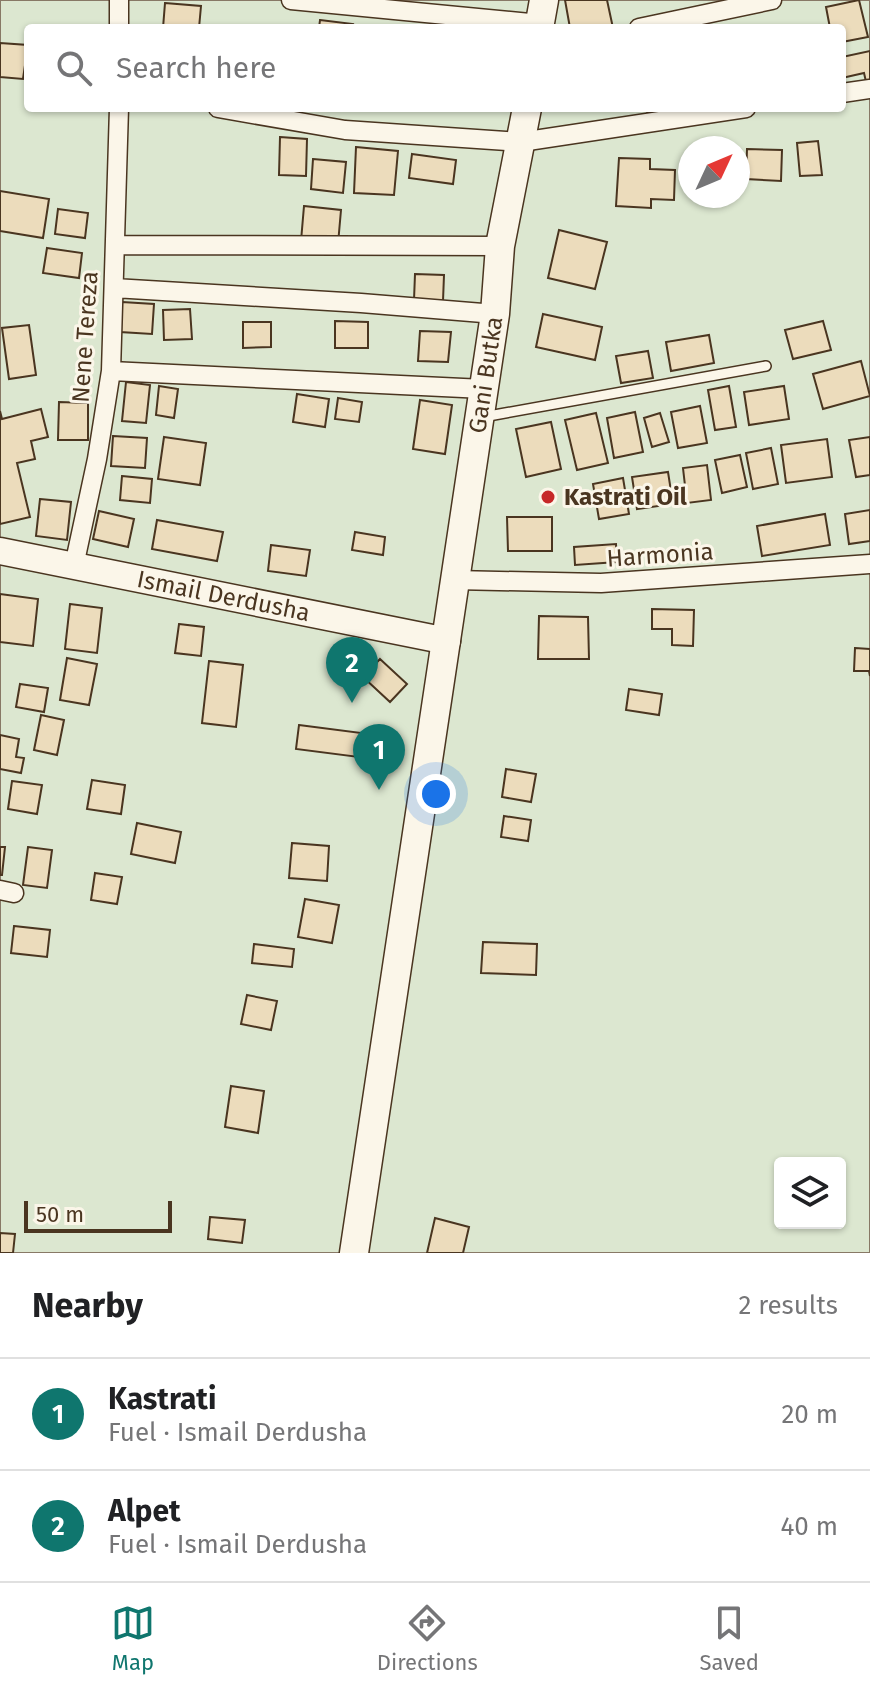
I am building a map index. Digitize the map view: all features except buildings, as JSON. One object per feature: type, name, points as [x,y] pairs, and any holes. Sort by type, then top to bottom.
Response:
[{"type":"main road","name":"Gani Butka","points":[[354,1253],[495,314],[500,246],[526,112]]},
{"type":"main road","name":"Ismail Derdusha","points":[[0,551],[447,641]]},
{"type":"street","points":[[119,0],[119,24]]},
{"type":"street","points":[[291,0],[541,17]]},
{"type":"street","points":[[658,24],[772,0]]},
{"type":"street","points":[[846,92],[870,89]]},
{"type":"street","name":"Nene Tereza","points":[[74,566],[97,459],[111,371],[119,112]]},
{"type":"street","points":[[241,112],[345,130],[521,142],[720,112]]},
{"type":"street","points":[[116,245],[500,246]]},
{"type":"street","points":[[114,288],[495,314]]},
{"type":"street","points":[[111,371],[484,389]]},
{"type":"street","name":"Harmonia","points":[[454,580],[601,583],[870,564]]},
{"type":"lane","points":[[479,417],[766,366]]},
{"type":"green space","points":[[0,0],[870,0],[870,1253],[0,1253]]},
{"type":"place","name":"Kastrati Oil","points":[[548,497]]},
{"type":"place","name":"Alpet","points":[[352,703]]},
{"type":"place","name":"Kastrati","points":[[379,790]]}]
